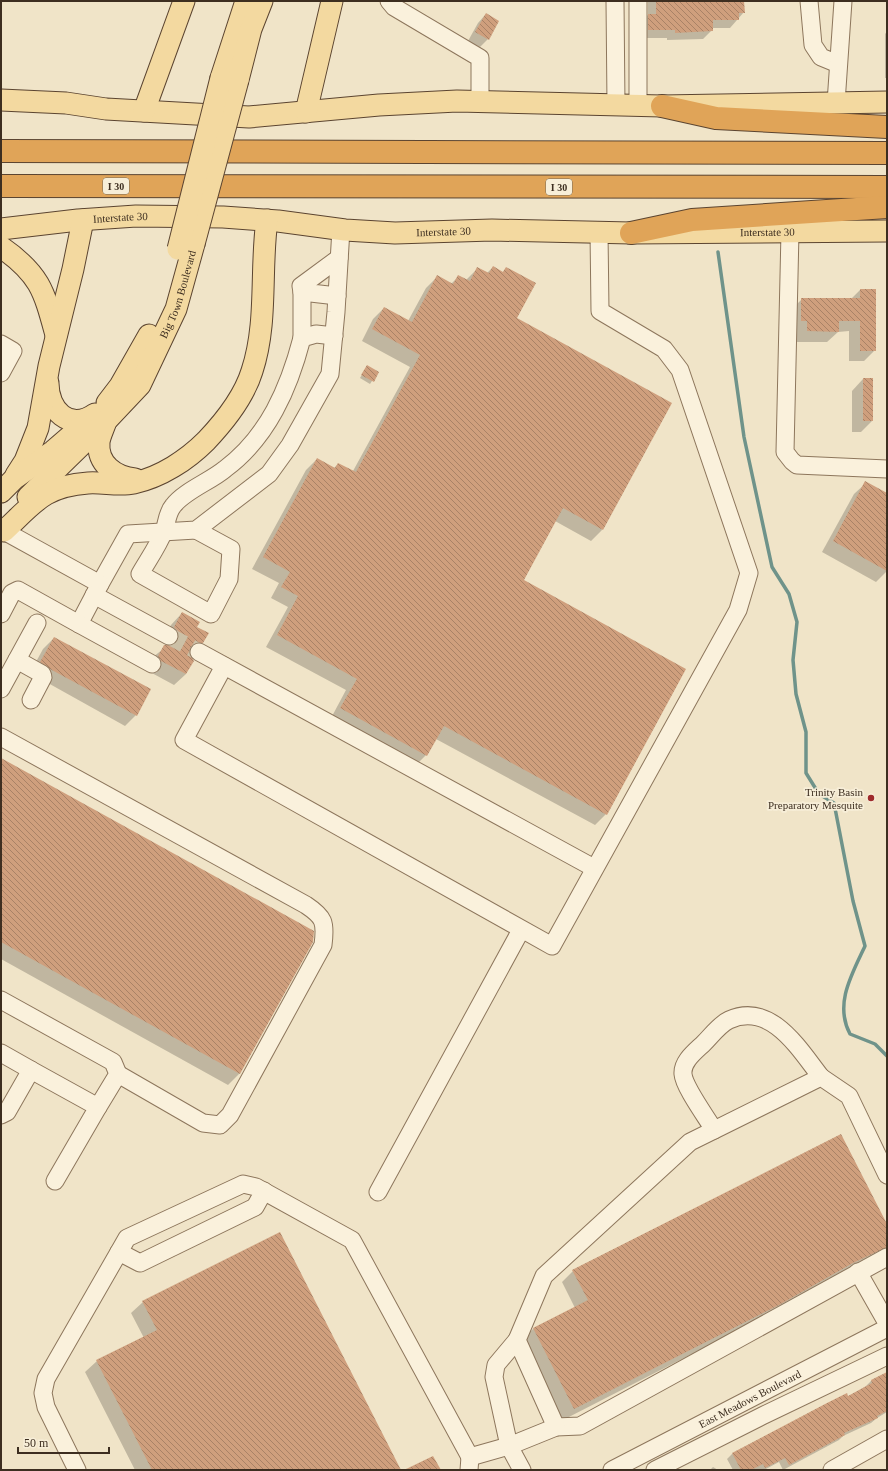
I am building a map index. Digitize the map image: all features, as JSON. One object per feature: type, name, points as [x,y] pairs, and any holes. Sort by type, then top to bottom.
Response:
[{"type":"highway","points":[[662,106],[716,118],[887,127]]},
{"type":"highway","points":[[1,144],[54,151]]},
{"type":"highway","points":[[1,151],[238,153],[887,153]]},
{"type":"highway","name":"I 30","points":[[1,186],[887,187]]},
{"type":"highway","points":[[631,232],[692,220],[887,207]]},
{"type":"main road","points":[[144,112],[184,1]]},
{"type":"main road","name":"Big Town Boulevard","points":[[2,532],[35,489],[105,414],[143,348],[164,302],[186,247],[229,79],[246,1]]},
{"type":"main road","name":"Big Town Boulevard","points":[[229,79],[262,1]]},
{"type":"main road","points":[[306,112],[332,1]]},
{"type":"main road","points":[[1,100],[59,103],[144,112],[249,117],[379,105],[480,102],[662,106],[887,102]]},
{"type":"main road","name":"Interstate 30","points":[[1,229],[136,216],[223,217],[267,220],[341,230],[395,233],[492,230],[599,232],[887,231]]},
{"type":"main road","points":[[8,486],[25,461],[38,428],[49,366],[73,269],[83,220]]},
{"type":"main road","points":[[2,532],[44,494],[58,488],[88,483],[134,483],[164,472],[201,446],[231,411],[244,391],[252,370],[259,332],[263,254],[267,220]]},
{"type":"main road","points":[[1,247],[21,261],[33,274],[48,305],[57,336]]},
{"type":"main road","points":[[49,366],[50,399],[54,408],[68,419],[83,420],[105,414],[99,440],[99,450],[104,465],[112,472],[126,478],[145,479]]},
{"type":"main road","name":"Big Town Boulevard","points":[[8,486],[53,451],[105,414]]},
{"type":"street","points":[[389,1],[394,7],[480,58],[480,102]]},
{"type":"street","points":[[616,1],[616,105]]},
{"type":"street","points":[[638,1],[638,105]]},
{"type":"street","points":[[810,1],[813,45],[820,57],[838,64]]},
{"type":"street","points":[[836,103],[843,1]]},
{"type":"street","points":[[616,71],[638,72]]},
{"type":"street","points":[[196,530],[269,474],[290,445],[330,374],[337,304],[341,230]]},
{"type":"street","points":[[224,666],[184,740],[552,946],[738,610],[749,573],[680,370],[664,349],[600,311],[599,232]]},
{"type":"street","points":[[790,232],[786,452],[792,461],[797,465],[887,469]]},
{"type":"street","points":[[79,624],[128,534],[164,532],[196,530],[231,549],[229,580],[211,614],[140,574],[164,532],[173,506],[189,493],[226,469],[260,436],[280,400],[292,371],[302,338],[301,286],[304,282],[339,258]]},
{"type":"street","points":[[302,292],[337,304]]},
{"type":"street","points":[[302,338],[316,334],[334,336]]},
{"type":"street","points":[[1,344],[13,351],[1,373]]},
{"type":"street","points":[[2,532],[169,636]]},
{"type":"street","points":[[1,614],[12,593],[18,590],[152,664]]},
{"type":"street","points":[[1,689],[37,622]]},
{"type":"street","points":[[198,652],[594,868]]},
{"type":"street","points":[[17,660],[42,674],[43,677],[31,700]]},
{"type":"street","points":[[1,737],[306,905],[320,914],[325,930],[323,944],[230,1115],[220,1124],[203,1123],[118,1074],[113,1062],[1,1000]]},
{"type":"street","points":[[378,1192],[522,930]]},
{"type":"street","points":[[714,1130],[689,1089],[683,1075],[684,1064],[728,1020],[750,1015],[772,1022],[789,1036],[821,1077],[849,1096],[887,1175]]},
{"type":"street","points":[[1,1053],[98,1107]]},
{"type":"street","points":[[1,1115],[7,1112],[7,1097],[32,1070]]},
{"type":"street","points":[[56,1181],[118,1074]]},
{"type":"street","points":[[522,1470],[509,1446],[494,1377],[496,1365],[516,1340],[544,1276],[690,1142],[821,1077]]},
{"type":"street","points":[[77,1470],[46,1408],[43,1393],[46,1379],[127,1238],[242,1184],[256,1187],[264,1191],[352,1240],[470,1464],[556,1427],[580,1426],[887,1257]]},
{"type":"street","points":[[119,1252],[140,1262],[255,1206],[264,1191]]},
{"type":"street","points":[[858,1272],[887,1323]]},
{"type":"street","name":"East Meadows Boulevard","points":[[612,1470],[887,1328]]},
{"type":"street","points":[[516,1340],[556,1427]]},
{"type":"street","name":"East Meadows Boulevard","points":[[655,1470],[762,1416],[887,1356]]},
{"type":"street","points":[[832,1470],[887,1439]]},
{"type":"building","points":[[656,1],[744,1],[745,13],[739,13],[739,20],[713,20],[713,31],[675,33],[675,30],[648,30],[648,14],[656,14]]},
{"type":"building","points":[[486,13],[499,21],[489,40],[475,32]]},
{"type":"building","points":[[493,266],[503,272],[506,267],[536,283],[517,318],[672,403],[603,530],[563,508],[524,580],[686,669],[607,815],[444,726],[427,756],[340,708],[357,679],[277,635],[298,596],[281,587],[290,572],[263,557],[317,458],[335,468],[338,463],[356,472],[420,355],[372,329],[384,307],[412,322],[437,275],[453,284],[458,275],[470,281],[477,267],[489,273]]},
{"type":"building","points":[[860,289],[876,289],[876,351],[860,351],[860,321],[839,321],[839,332],[807,331],[807,321],[801,321],[801,298],[860,298]]},
{"type":"building","points":[[367,365],[379,372],[374,382],[361,375]]},
{"type":"building","points":[[863,378],[873,378],[873,421],[863,421]]},
{"type":"building","points":[[865,481],[887,493],[887,571],[833,541]]},
{"type":"building","points":[[182,612],[200,622],[197,627],[209,633],[203,643],[194,643],[190,648],[189,653],[194,661],[186,674],[161,661],[158,656],[164,645],[174,645],[178,640],[178,631],[174,627]]},
{"type":"building","points":[[54,637],[151,689],[137,716],[50,669],[40,662]]},
{"type":"building","points":[[1,758],[314,931],[313,942],[240,1074],[1,942]]},
{"type":"building","points":[[841,1134],[887,1224],[887,1247],[853,1263],[779,1305],[574,1409],[533,1328],[588,1300],[572,1270]]},
{"type":"building","points":[[280,1232],[401,1470],[152,1470],[96,1360],[157,1330],[142,1301]]},
{"type":"building","points":[[887,1372],[887,1411],[877,1416],[878,1418],[844,1433],[845,1435],[789,1465],[785,1458],[765,1468],[763,1464],[751,1470],[741,1470],[732,1453],[847,1393],[848,1396],[872,1383],[871,1380]]},
{"type":"building","points":[[433,1456],[441,1470],[404,1470]]},
{"type":"waterway","points":[[718,252],[744,437],[772,567],[789,594],[797,622],[793,660],[796,694],[806,732],[806,773],[819,794],[834,803],[853,901],[865,946],[850,978],[844,1000],[846,1023],[850,1034],[875,1044],[887,1056]]},
{"type":"tunnel","points":[[169,636],[199,652]]},
{"type":"place","name":"Trinity Basin Preparatory Mesquite","points":[[871,798]]}]
